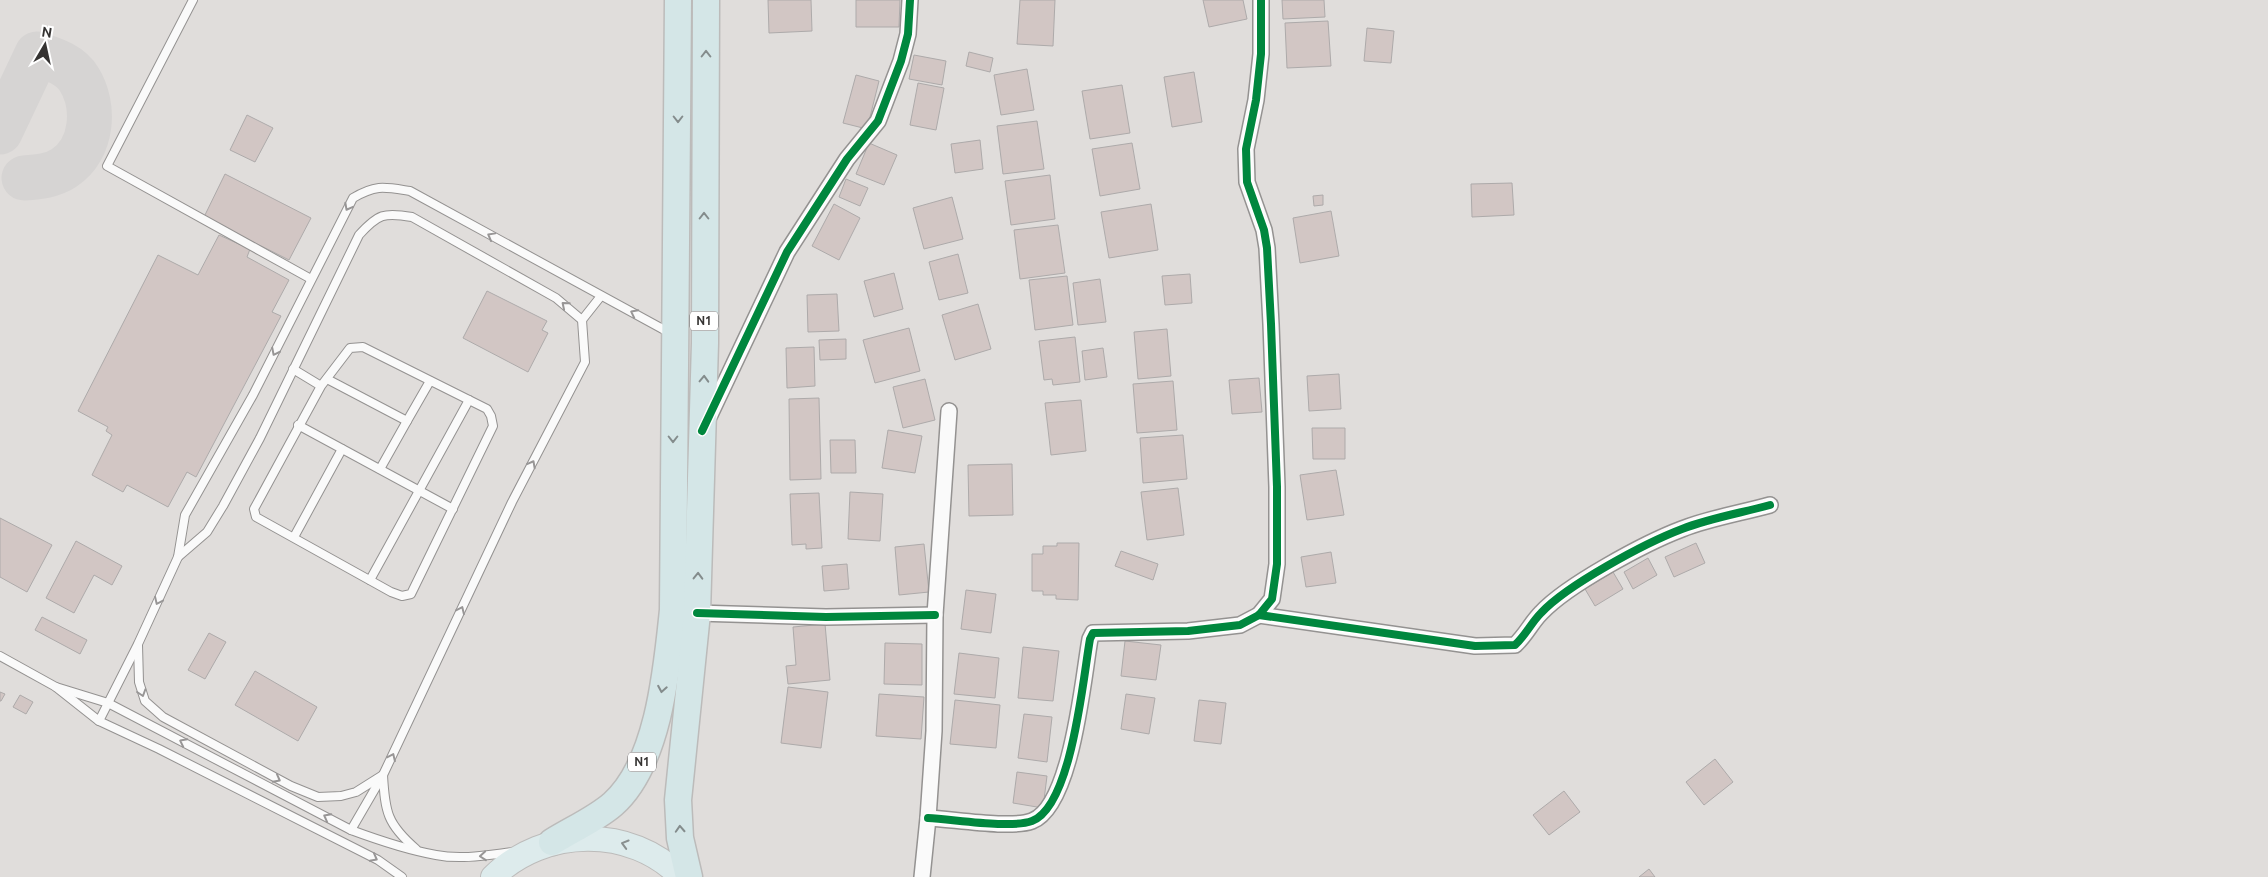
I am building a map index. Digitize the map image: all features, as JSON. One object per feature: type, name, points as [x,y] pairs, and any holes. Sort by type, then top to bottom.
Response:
[{"type":"highway","name":"N1","points":[[541,846],[613,804],[631,782],[644,759],[657,715],[673,610],[678,0]]},
{"type":"highway","name":"N1","points":[[689,877],[680,838],[678,800],[697,614],[705,343],[706,0]]},
{"type":"main road","points":[[493,877],[541,846],[595,838],[622,842],[650,852],[682,877]]},
{"type":"street","points":[[702,431],[787,252],[847,159],[878,121],[901,61],[908,34],[910,0]]},
{"type":"street","points":[[928,818],[1016,823],[1031,821],[1040,816],[1054,796],[1072,752],[1090,639],[1093,633],[1188,631],[1240,625],[1260,615],[1272,599],[1277,564],[1277,487],[1267,248],[1264,230],[1247,182],[1246,149],[1256,100],[1261,54],[1260,0]]},
{"type":"street","points":[[922,877],[934,731],[935,615],[949,411]]},
{"type":"street","points":[[1260,615],[1475,646],[1502,647],[1515,645],[1525,636],[1542,612],[1572,588],[1657,540],[1683,528],[1770,506]]},
{"type":"street","points":[[697,614],[826,617],[935,615]]},
{"type":"lane","points":[[193,0],[107,166],[311,279]]},
{"type":"lane","points":[[99,721],[138,644],[178,557],[185,515],[253,395],[353,198],[369,188],[388,187],[410,191],[663,328],[676,337]]},
{"type":"lane","points":[[178,557],[207,532],[223,506],[294,369],[359,235],[372,220],[389,213],[412,217],[556,298],[582,320]]},
{"type":"lane","points":[[351,830],[383,775],[512,502],[585,362],[582,320],[601,296]]},
{"type":"lane","points":[[356,346],[364,347],[487,409],[492,416],[493,426],[411,594],[402,596],[256,517],[254,509],[321,386],[350,348],[356,346]]},
{"type":"lane","points":[[294,369],[321,386]]},
{"type":"lane","points":[[327,378],[407,421]]},
{"type":"lane","points":[[380,469],[430,380]]},
{"type":"lane","points":[[370,580],[421,491],[469,400]]},
{"type":"lane","points":[[298,426],[453,509]]},
{"type":"lane","points":[[294,537],[342,449]]},
{"type":"lane","points":[[138,644],[139,682],[145,701],[162,717],[291,786],[318,797],[341,796],[356,792],[383,775]]},
{"type":"lane","points":[[0,656],[56,687],[99,721],[159,749],[378,860],[402,877]]},
{"type":"lane","points":[[56,687],[108,703],[351,830],[375,839],[437,855],[478,856],[541,846]]},
{"type":"lane","points":[[383,775],[384,796],[390,822],[418,850]]},
{"type":"building","points":[[768,0],[811,0],[812,31],[769,33]]},
{"type":"building","points":[[856,0],[900,0],[899,27],[856,27]]},
{"type":"building","points":[[1020,0],[1055,0],[1053,46],[1017,44]]},
{"type":"building","points":[[1203,0],[1243,0],[1247,19],[1209,27]]},
{"type":"building","points":[[1282,0],[1324,0],[1325,17],[1283,19]]},
{"type":"building","points":[[1328,21],[1331,66],[1287,68],[1285,23]]},
{"type":"building","points":[[1367,28],[1394,31],[1391,63],[1364,61]]},
{"type":"building","points":[[969,52],[993,58],[990,72],[966,66]]},
{"type":"building","points":[[914,55],[946,61],[942,85],[909,79]]},
{"type":"building","points":[[1027,69],[1034,110],[1001,115],[994,75]]},
{"type":"building","points":[[1194,72],[1202,122],[1172,127],[1164,77]]},
{"type":"building","points":[[856,75],[879,81],[867,129],[843,123]]},
{"type":"building","points":[[918,83],[944,88],[936,130],[910,125]]},
{"type":"building","points":[[1122,85],[1130,133],[1090,139],[1082,91]]},
{"type":"building","points":[[247,115],[273,128],[255,162],[230,150]]},
{"type":"building","points":[[1037,121],[1044,169],[1003,174],[997,126]]},
{"type":"building","points":[[980,140],[983,169],[955,173],[951,144]]},
{"type":"building","points":[[869,143],[897,155],[884,185],[856,174]]},
{"type":"building","points":[[1132,143],[1140,189],[1100,196],[1092,149]]},
{"type":"building","points":[[225,174],[311,218],[289,260],[204,217]]},
{"type":"building","points":[[1050,175],[1055,219],[1011,225],[1005,181]]},
{"type":"building","points":[[846,179],[868,188],[860,206],[839,197]]},
{"type":"building","points":[[1512,183],[1514,215],[1472,217],[1471,184]]},
{"type":"building","points":[[1323,195],[1323,205],[1314,206],[1313,196]]},
{"type":"building","points":[[952,197],[963,239],[924,249],[913,208]]},
{"type":"building","points":[[834,204],[860,218],[839,260],[812,246]]},
{"type":"building","points":[[1151,204],[1158,250],[1109,258],[1101,212]]},
{"type":"building","points":[[1331,211],[1339,256],[1300,263],[1293,218]]},
{"type":"building","points":[[1058,225],[1065,273],[1020,279],[1014,230]]},
{"type":"building","points":[[219,235],[250,249],[247,257],[289,280],[272,312],[281,316],[196,477],[187,472],[168,507],[127,485],[123,492],[92,475],[112,435],[106,431],[108,427],[78,411],[158,255],[198,275]]},
{"type":"building","points":[[958,254],[968,293],[939,300],[929,262]]},
{"type":"building","points":[[894,273],[903,309],[874,317],[864,281]]},
{"type":"building","points":[[1190,274],[1192,303],[1165,305],[1162,276]]},
{"type":"building","points":[[1067,276],[1073,325],[1035,330],[1029,280]]},
{"type":"building","points":[[1100,279],[1106,322],[1078,325],[1073,283]]},
{"type":"building","points":[[487,291],[547,321],[542,330],[548,333],[528,372],[463,338]]},
{"type":"building","points":[[837,294],[839,331],[808,332],[807,295]]},
{"type":"building","points":[[978,304],[991,349],[955,360],[942,315]]},
{"type":"building","points":[[909,328],[920,371],[875,383],[863,340]]},
{"type":"building","points":[[1167,329],[1171,376],[1138,379],[1134,332]]},
{"type":"building","points":[[1075,337],[1080,382],[1053,385],[1052,379],[1044,380],[1039,341]]},
{"type":"building","points":[[846,339],[846,359],[820,360],[819,340]]},
{"type":"building","points":[[814,347],[815,386],[787,388],[786,348]]},
{"type":"building","points":[[1103,348],[1107,377],[1085,380],[1082,351]]},
{"type":"building","points":[[1339,374],[1341,409],[1309,411],[1307,376]]},
{"type":"building","points":[[1259,378],[1262,412],[1232,414],[1229,380]]},
{"type":"building","points":[[925,379],[935,420],[903,428],[893,387]]},
{"type":"building","points":[[1173,381],[1177,430],[1137,433],[1133,384]]},
{"type":"building","points":[[819,398],[821,479],[790,480],[789,399]]},
{"type":"building","points":[[1081,400],[1086,451],[1051,455],[1045,403]]},
{"type":"building","points":[[1312,428],[1345,428],[1345,459],[1313,459]]},
{"type":"building","points":[[888,430],[922,436],[915,473],[882,468]]},
{"type":"building","points":[[1183,435],[1187,479],[1143,483],[1140,438]]},
{"type":"building","points":[[830,440],[855,440],[856,473],[831,473]]},
{"type":"building","points":[[1012,464],[1013,515],[969,516],[968,465]]},
{"type":"building","points":[[1336,470],[1344,515],[1307,520],[1300,475]]},
{"type":"building","points":[[1178,488],[1184,535],[1147,540],[1141,492]]},
{"type":"building","points":[[850,492],[883,494],[880,541],[848,539]]},
{"type":"building","points":[[819,493],[822,548],[806,549],[806,544],[792,545],[790,494]]},
{"type":"building","points":[[0,518],[52,545],[27,592],[0,577]]},
{"type":"building","points":[[76,541],[122,566],[112,585],[94,575],[74,613],[46,598]]},
{"type":"building","points":[[1057,543],[1079,543],[1078,600],[1056,599],[1056,595],[1043,595],[1043,591],[1032,591],[1032,554],[1043,554],[1043,546],[1057,546]]},
{"type":"building","points":[[1696,543],[1705,563],[1674,577],[1665,557]]},
{"type":"building","points":[[924,544],[929,592],[899,595],[895,547]]},
{"type":"building","points":[[1121,551],[1158,564],[1153,580],[1115,566]]},
{"type":"building","points":[[1331,552],[1336,583],[1306,587],[1301,557]]},
{"type":"building","points":[[1648,558],[1657,575],[1633,589],[1624,572]]},
{"type":"building","points":[[847,564],[849,589],[824,591],[822,566]]},
{"type":"building","points":[[1613,572],[1623,589],[1595,606],[1585,589]]},
{"type":"building","points":[[966,590],[996,594],[991,633],[961,629]]},
{"type":"building","points":[[42,617],[87,640],[80,654],[35,630]]},
{"type":"building","points":[[825,624],[830,680],[788,684],[786,666],[796,665],[793,627]]},
{"type":"building","points":[[209,633],[226,642],[205,679],[188,670]]},
{"type":"building","points":[[1125,641],[1161,645],[1156,680],[1121,676]]},
{"type":"building","points":[[885,643],[922,644],[922,685],[884,684]]},
{"type":"building","points":[[1023,647],[1059,651],[1053,701],[1018,698]]},
{"type":"building","points":[[959,653],[999,658],[995,698],[954,694]]},
{"type":"building","points":[[255,671],[317,707],[298,741],[235,705]]},
{"type":"building","points":[[788,687],[828,692],[821,748],[781,743]]},
{"type":"building","points":[[0,692],[5,694],[1,701],[0,701]]},
{"type":"building","points":[[879,694],[924,697],[921,739],[876,736]]},
{"type":"building","points":[[1126,694],[1155,698],[1149,734],[1121,729]]},
{"type":"building","points":[[20,695],[33,702],[26,714],[13,707]]},
{"type":"building","points":[[955,700],[1000,705],[996,748],[950,744]]},
{"type":"building","points":[[1199,700],[1226,703],[1221,744],[1194,741]]},
{"type":"building","points":[[1024,714],[1052,717],[1047,762],[1018,758]]},
{"type":"building","points":[[1715,759],[1733,782],[1704,805],[1686,782]]},
{"type":"building","points":[[1017,772],[1047,776],[1043,808],[1013,803]]},
{"type":"building","points":[[1564,791],[1580,812],[1549,835],[1533,815]]},
{"type":"building","points":[[1649,869],[1655,877],[1639,877]]},
{"type":"taxiway","points":[[0,132],[37,54],[66,66],[79,79],[88,102],[89,114],[89,126],[81,150],[74,160],[55,173],[24,178]]},
{"type":"cycle path","points":[[702,431],[787,252],[847,159],[878,121],[901,61],[908,34],[910,0]]},
{"type":"cycle path","points":[[928,818],[1010,824],[1032,821],[1046,810],[1057,792],[1066,767],[1079,710],[1090,639],[1093,633],[1188,631],[1240,625],[1259,615],[1272,599],[1277,564],[1277,487],[1267,248],[1264,230],[1247,182],[1246,149],[1256,100],[1261,54],[1261,0]]},
{"type":"cycle path","points":[[1259,615],[1475,646],[1515,645],[1537,617],[1553,602],[1587,578],[1628,554],[1666,535],[1693,525],[1770,505]]},
{"type":"cycle path","points":[[697,613],[826,617],[935,615]]}]
